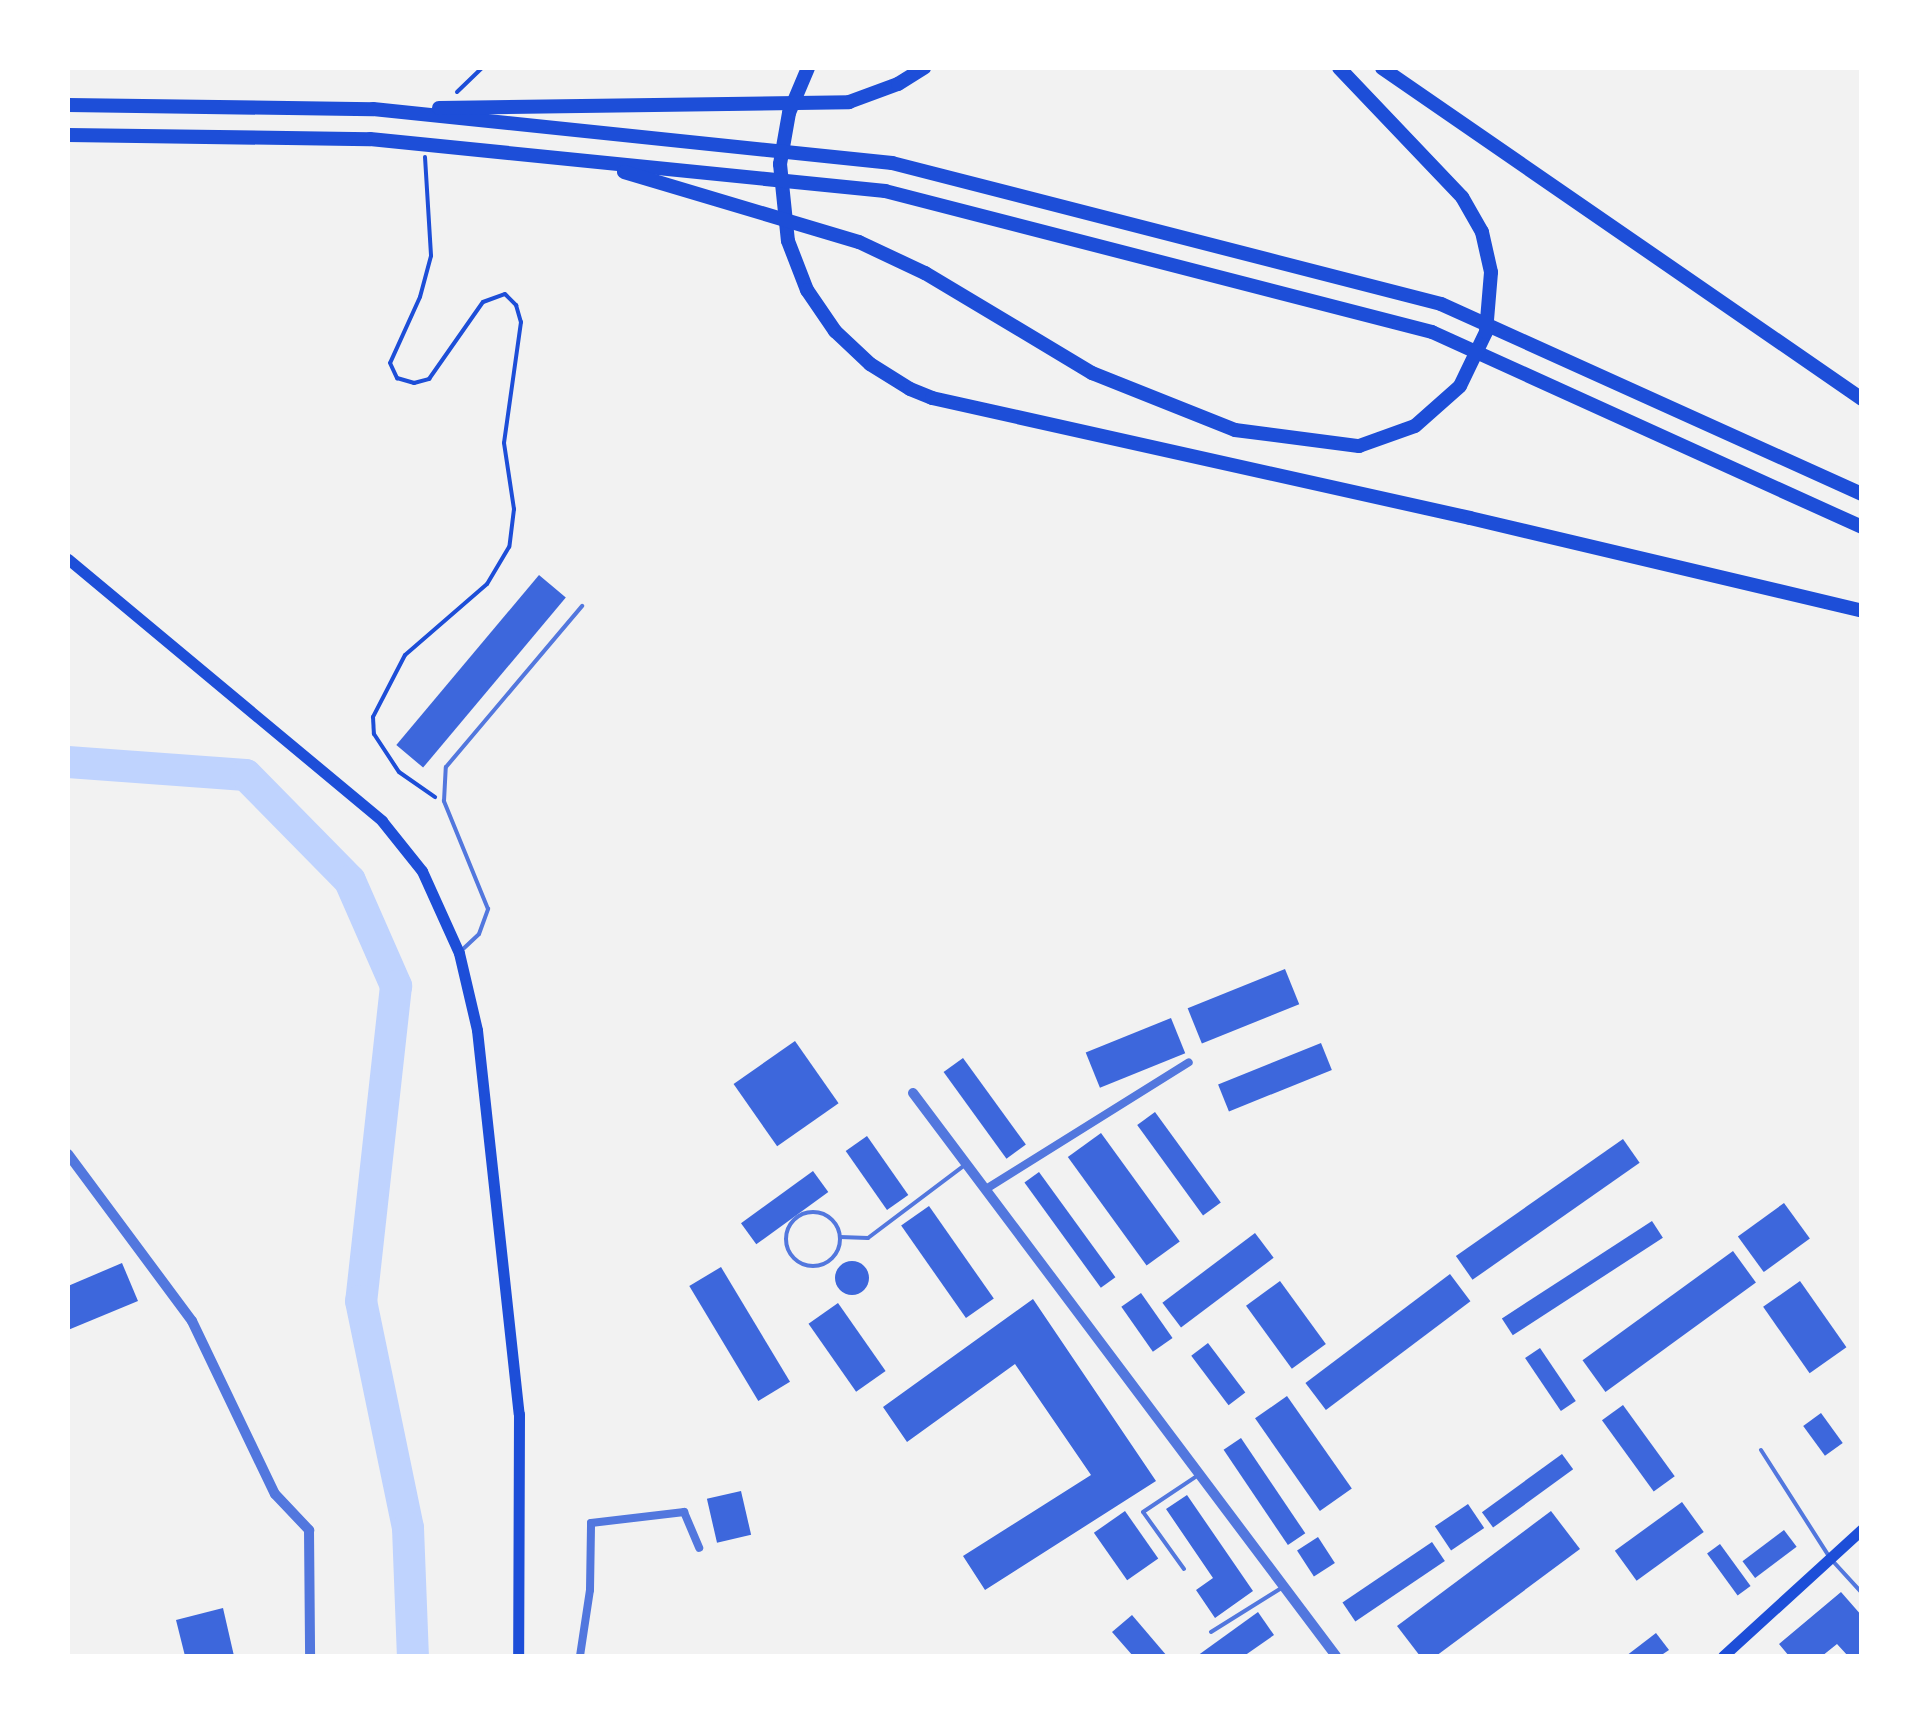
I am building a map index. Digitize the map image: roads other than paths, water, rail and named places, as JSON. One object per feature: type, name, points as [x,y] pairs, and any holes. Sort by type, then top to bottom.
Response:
[{"type":"highway","points":[[808,68],[789,113],[780,164],[788,242],[821,312],[852,348],[890,377],[932,398],[1470,518],[1862,611]]},
{"type":"highway","points":[[68,106],[373,109],[849,102],[898,84],[924,68]]},
{"type":"highway","points":[[590,161],[859,242],[925,274],[1092,372],[1235,430],[1359,446],[1388,438],[1432,414],[1471,369],[1491,312],[1491,272],[1482,232],[1462,197],[1339,68]]},
{"type":"highway","points":[[1382,68],[1862,400]]},
{"type":"highway","points":[[373,109],[892,163],[1441,304],[1862,494]]},
{"type":"highway","points":[[68,135],[370,139],[884,191],[1432,332],[1862,527]]},
{"type":"main road","points":[[68,559],[382,821],[422,871],[459,954],[476,1030],[519,1414],[518,1656]]},
{"type":"main road","points":[[1723,1656],[1862,1529]]},
{"type":"street","points":[[986,1189],[1190,1062]]},
{"type":"street","points":[[914,1092],[1336,1656]]},
{"type":"street","points":[[68,1154],[192,1321],[275,1494],[308,1530],[310,1656]]},
{"type":"street","points":[[580,1656],[590,1590],[591,1523],[684,1512],[699,1548]]},
{"type":"lane","points":[[459,954],[480,934],[488,909],[444,800],[446,768],[582,606]]},
{"type":"lane","points":[[840,1237],[868,1238],[967,1164]]},
{"type":"lane","points":[[812,1211],[834,1222],[840,1237],[836,1254],[814,1266],[791,1256],[786,1240],[796,1217],[812,1211]]},
{"type":"lane","points":[[1761,1450],[1830,1558],[1862,1593]]},
{"type":"lane","points":[[1184,1569],[1143,1512],[1201,1473]]},
{"type":"lane","points":[[1212,1632],[1284,1587]]},
{"type":"waterway","points":[[68,762],[246,775],[350,881],[396,986],[361,1301],[408,1528],[413,1656]]}]
